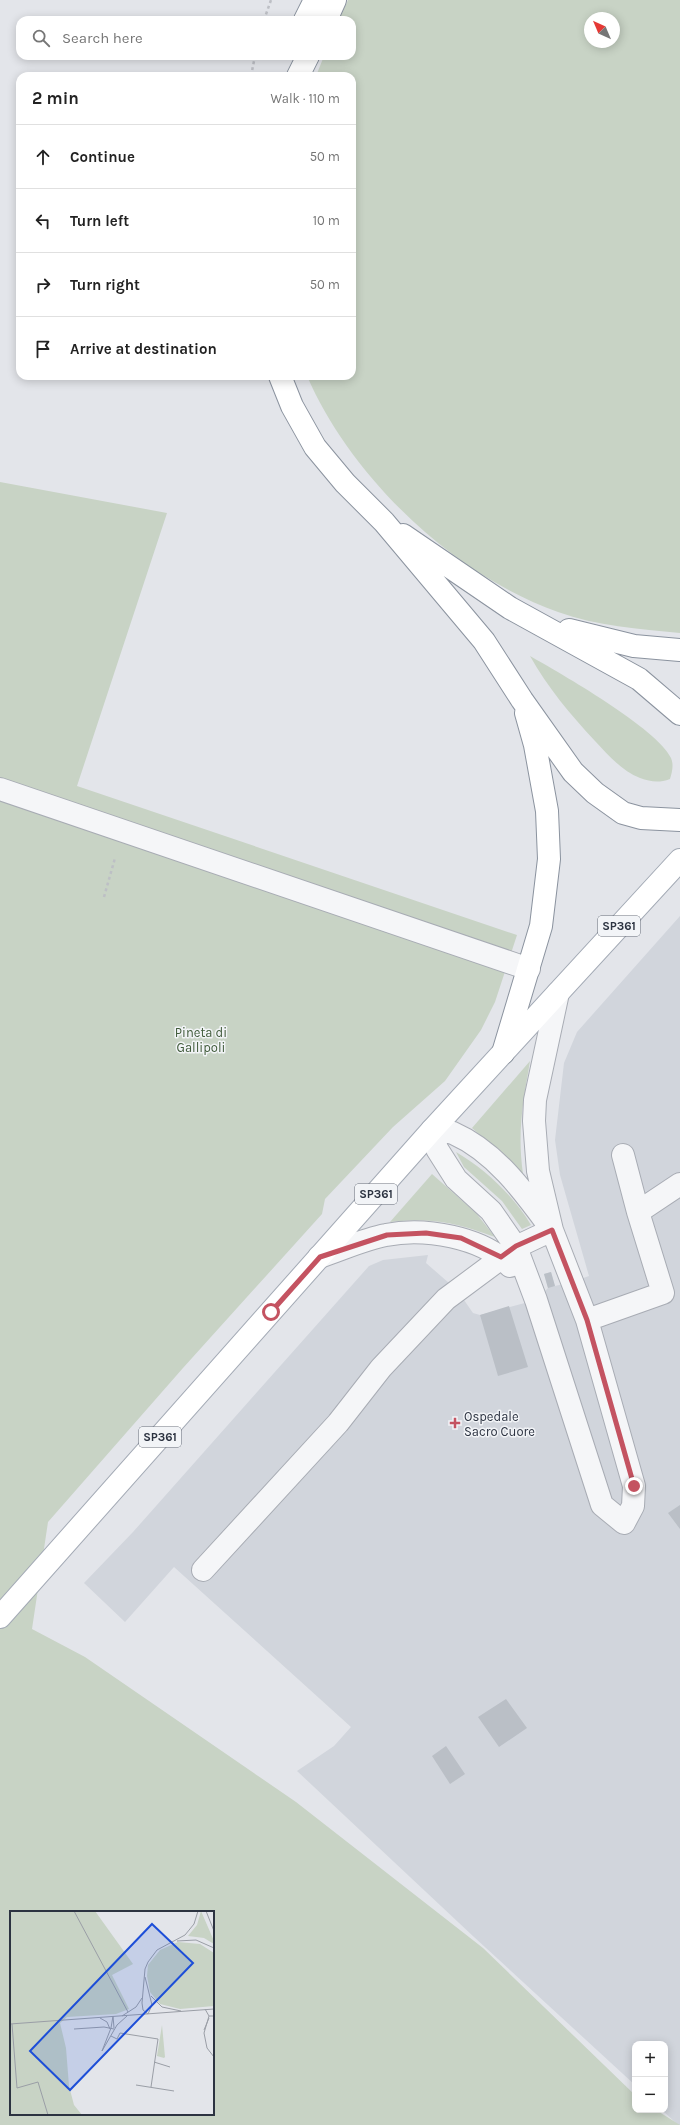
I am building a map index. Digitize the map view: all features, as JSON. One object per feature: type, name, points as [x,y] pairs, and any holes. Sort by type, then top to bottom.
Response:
[{"type":"main road","points":[[307,16],[315,0]]},
{"type":"main road","points":[[328,16],[335,0]]},
{"type":"main road","points":[[284,72],[288,60]]},
{"type":"main road","points":[[300,72],[306,60]]},
{"type":"main road","points":[[282,380],[292,406],[315,447],[345,483],[384,522],[484,641],[522,700],[573,772],[595,793],[623,813],[641,818],[680,820]]},
{"type":"main road","points":[[384,522],[510,608],[638,679],[680,714]]},
{"type":"main road","points":[[510,608],[580,634],[634,646],[680,650]]},
{"type":"main road","points":[[503,1054],[541,926],[549,859],[547,811],[535,745],[522,700]]},
{"type":"main road","name":"SP361","points":[[0,1617],[432,1130],[680,860]]},
{"type":"street","points":[[0,790],[529,969]]},
{"type":"street","points":[[552,1230],[521,1188],[478,1146],[452,1132],[432,1130],[437,1149],[456,1179],[491,1211],[509,1252],[536,1300],[602,1504],[624,1523],[633,1506],[634,1486],[587,1320],[552,1230],[538,1171],[534,1121],[535,1100],[558,993]]},
{"type":"street","points":[[587,1320],[663,1293],[638,1212],[623,1155]]},
{"type":"street","points":[[638,1212],[680,1184]]},
{"type":"street","points":[[203,1570],[338,1422],[381,1368],[446,1299],[509,1252],[552,1230]]},
{"type":"street","points":[[320,1257],[387,1235],[426,1233],[461,1238],[509,1252]]},
{"type":"path","points":[[265,16],[271,0]]},
{"type":"path","points":[[252,72],[253,60]]},
{"type":"path","points":[[104,897],[122,831]]},
{"type":"shaded area","name":"Ospedale Sacro Cuore","points":[[680,916],[680,2125],[678,2125],[665,2113],[668,2113],[668,2041],[632,2041],[632,2082],[297,1771],[334,1746],[351,1727],[174,1567],[125,1622],[84,1583],[133,1532],[369,1266],[383,1260],[428,1255],[426,1263],[457,1290],[473,1313],[480,1315],[536,1300],[548,1288],[544,1274],[551,1272],[555,1286],[589,1276],[560,1175],[555,1140],[564,1063],[577,1032]]},
{"type":"green space","points":[[348,0],[680,0],[680,633],[603,624],[573,617],[519,595],[481,574],[444,548],[410,518],[378,485],[350,450],[326,414],[309,380],[356,380],[356,72],[318,72],[322,60],[356,60],[356,16],[341,16]]},
{"type":"green space","name":"Pineta di Gallipoli","points":[[0,482],[167,513],[77,786],[517,935],[495,1002],[481,1030],[445,1081],[393,1127],[325,1199],[322,1214],[183,1368],[48,1522],[32,1629],[85,1657],[296,1802],[483,1948],[632,2092],[632,2113],[661,2113],[680,2125],[0,2125]]},
{"type":"green space","points":[[530,656],[607,702],[648,732],[662,746],[671,758],[673,766],[670,779],[651,781],[644,779],[633,775],[616,762],[568,711],[544,679]]},
{"type":"green space","points":[[530,1061],[523,1104],[521,1130],[521,1159],[523,1174],[472,1128]]},
{"type":"green space","points":[[456,1152],[478,1166],[498,1184],[516,1204],[531,1225],[522,1229],[502,1201],[464,1167]]},
{"type":"green space","points":[[432,1174],[476,1213],[495,1237],[444,1222],[390,1222]]},
{"type":"building","points":[[551,1272],[555,1286],[548,1288],[544,1274]]},
{"type":"building","points":[[509,1306],[528,1367],[498,1376],[480,1315]]},
{"type":"building","points":[[680,1505],[680,1529],[668,1513]]},
{"type":"building","points":[[506,1699],[527,1728],[499,1747],[478,1717]]},
{"type":"building","points":[[446,1746],[465,1774],[450,1784],[432,1756]]},
{"type":"place","name":"Ospedale Sacro Cuore","points":[[455,1423]]},
{"type":"route","points":[[271,1312],[320,1257],[387,1235],[426,1233],[461,1238],[485,1248],[501,1257],[516,1246],[552,1230],[596,1347],[634,1486]]}]
